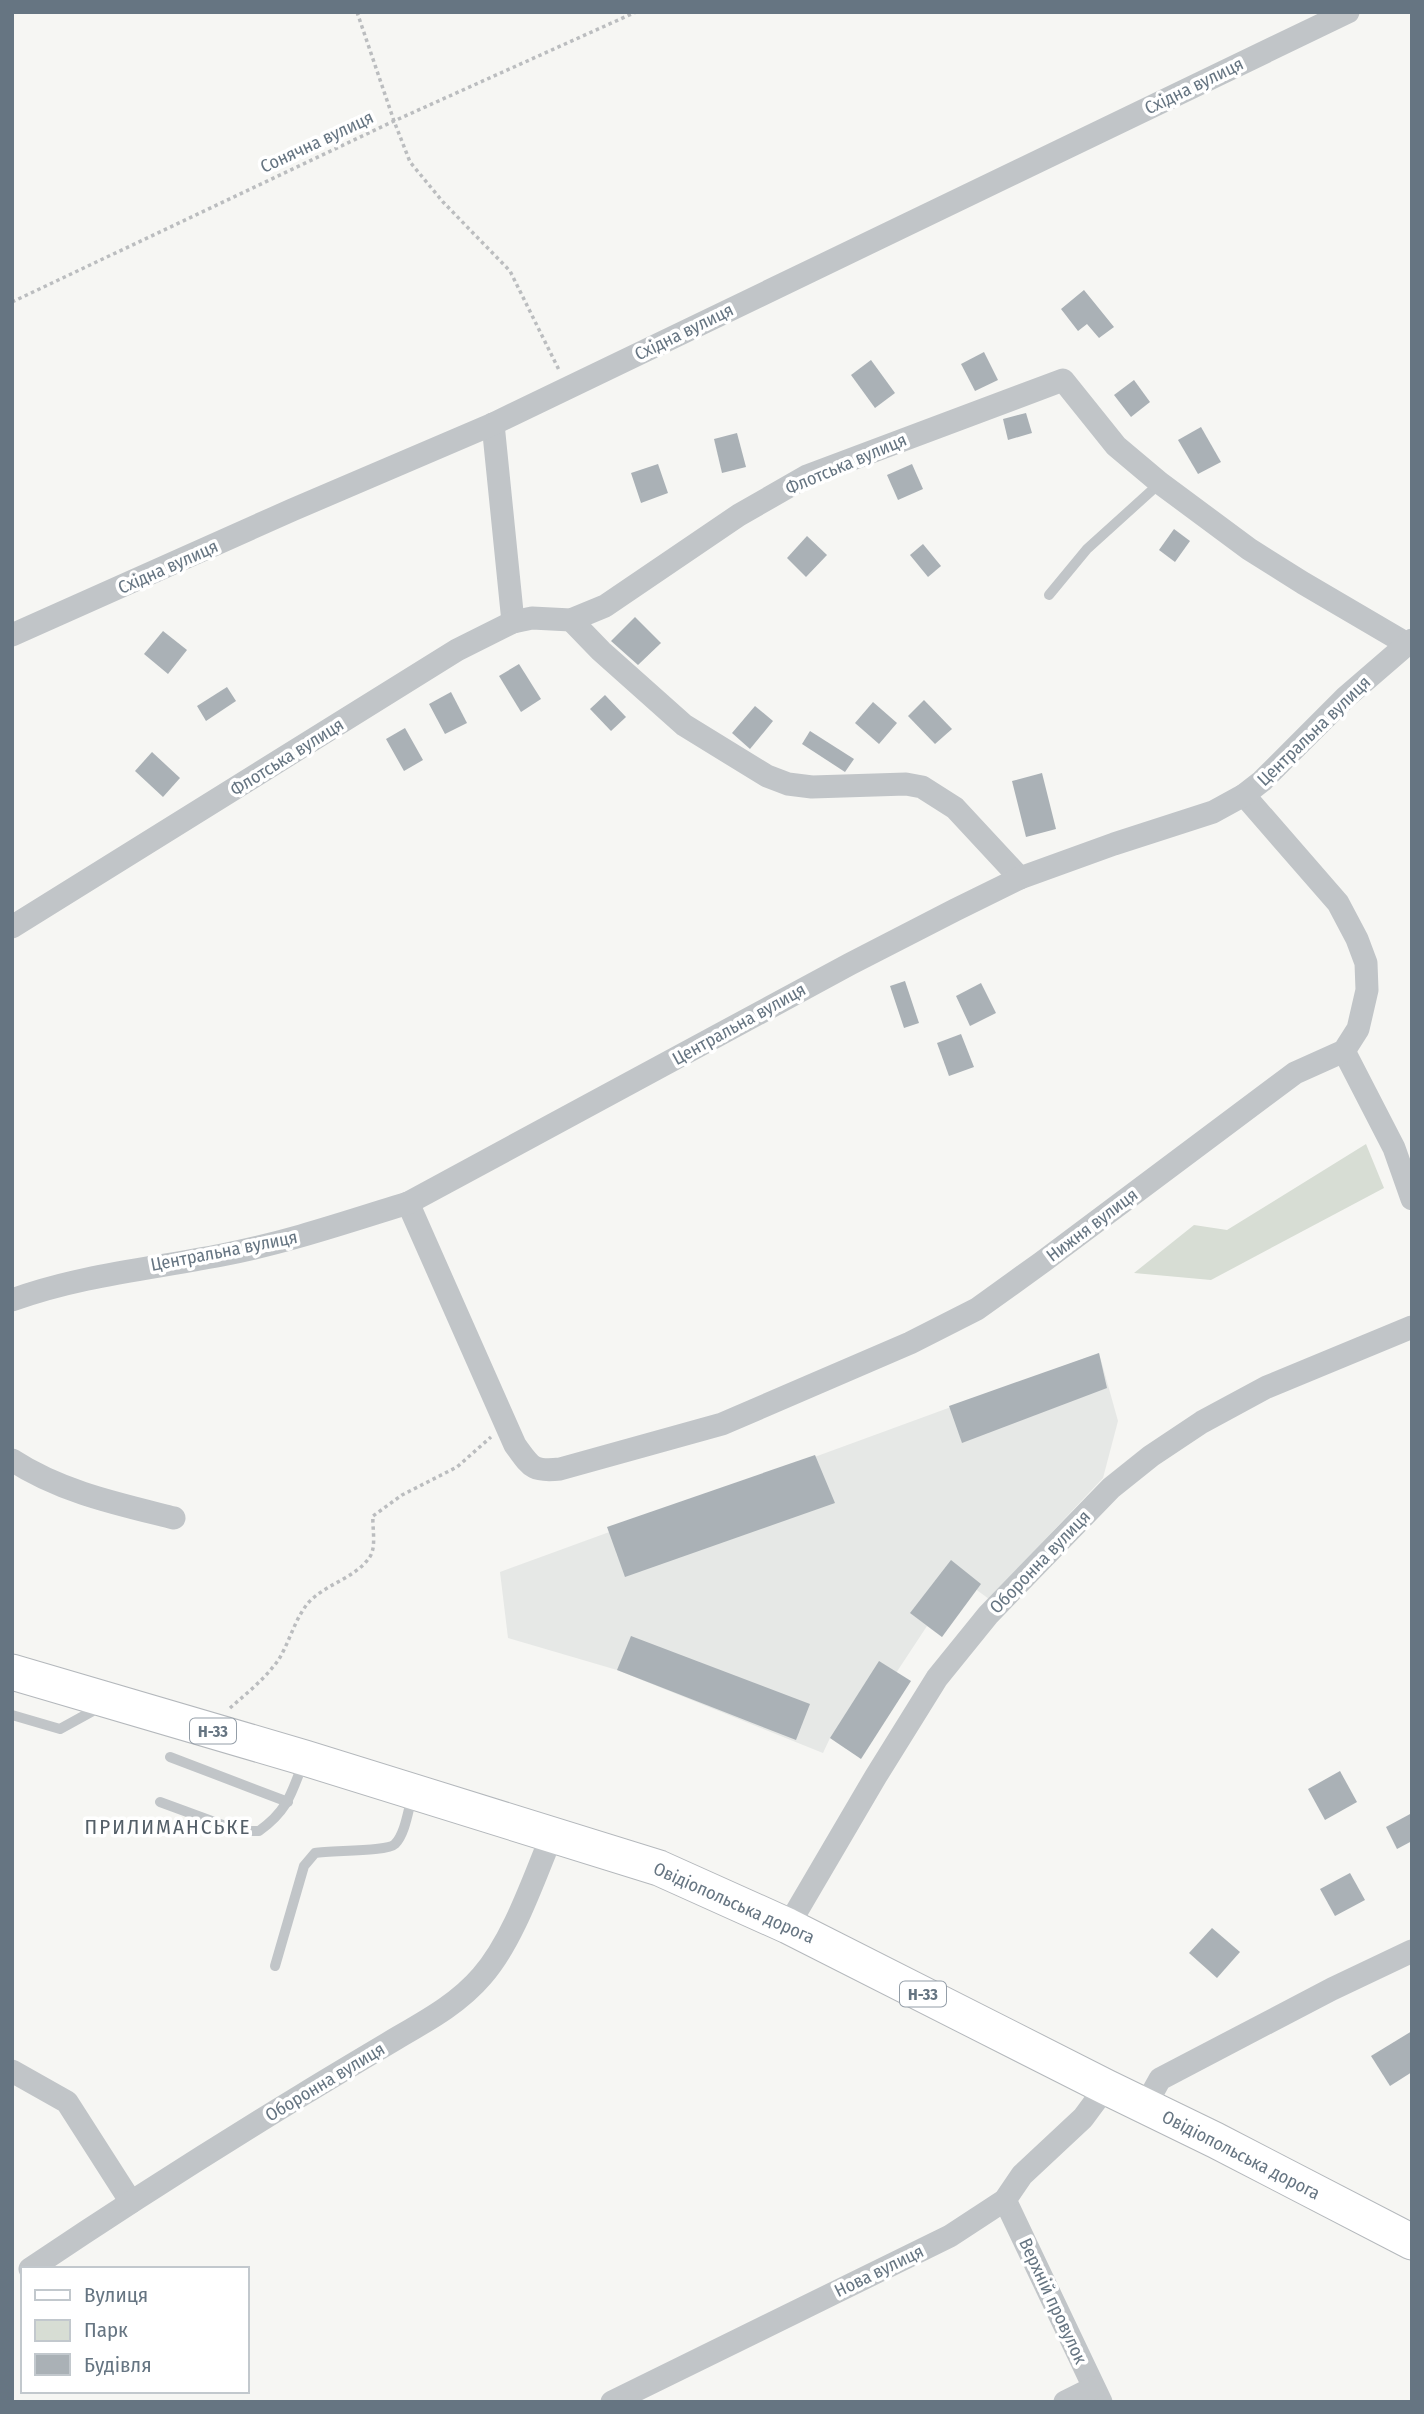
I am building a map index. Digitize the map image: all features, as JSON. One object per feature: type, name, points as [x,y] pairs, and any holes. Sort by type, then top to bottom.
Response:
[{"type":"main road","name":"Овідіопольська дорога","points":[[12,1672],[414,1791],[659,1868],[788,1926],[1412,2242]]},
{"type":"street","name":"Східна вулиця","points":[[12,635],[493,424],[1348,12]]},
{"type":"street","name":"Флотська вулиця","points":[[12,927],[457,650],[513,622],[532,618],[571,620],[605,606],[739,515],[807,476],[1063,380],[1116,446],[1160,483]]},
{"type":"street","points":[[493,424],[513,622]]},
{"type":"street","points":[[1160,483],[1292,577],[1409,642]]},
{"type":"street","points":[[571,620],[601,652],[684,725],[767,776],[788,784],[812,787],[906,783],[922,787],[955,808],[1020,878]]},
{"type":"street","name":"Центральна вулиця","points":[[12,1300],[97,1276],[250,1248],[328,1228],[408,1203],[850,964],[1020,878],[1213,812],[1244,795],[1262,781],[1346,697],[1409,642]]},
{"type":"street","points":[[1244,795],[1338,903],[1357,939],[1366,963],[1367,990],[1358,1029],[1344,1051],[1394,1148],[1412,1199]]},
{"type":"street","name":"Нижня вулиця","points":[[506,1424],[515,1445],[528,1463],[541,1471],[560,1469],[722,1424],[910,1343],[987,1301],[1295,1073],[1344,1051]]},
{"type":"street","points":[[408,1203],[506,1424]]},
{"type":"street","name":"Оборонна вулиця","points":[[788,1926],[937,1678],[988,1615],[1111,1488],[1151,1456],[1202,1422],[1256,1393],[1412,1327]]},
{"type":"street","points":[[12,1460],[29,1471],[91,1497],[174,1518]]},
{"type":"street","name":"Оборонна вулиця","points":[[33,2267],[299,2096],[439,2013],[466,1994],[485,1974],[500,1950],[526,1899],[552,1835]]},
{"type":"street","points":[[1145,2106],[1160,2079],[1332,1989],[1412,1951]]},
{"type":"street","points":[[12,2070],[67,2102],[131,2202]]},
{"type":"street","name":"Нова вулиця","points":[[612,2402],[950,2236],[1005,2200],[1022,2175],[1083,2119],[1106,2087]]},
{"type":"street","name":"Верхній провулок","points":[[1005,2200],[1097,2395]]},
{"type":"street","points":[[1065,2402],[1097,2395]]},
{"type":"lane","points":[[1049,596],[1087,549],[1160,483]]},
{"type":"lane","points":[[12,1715],[60,1729],[110,1701]]},
{"type":"lane","points":[[170,1757],[288,1802]]},
{"type":"lane","points":[[160,1802],[239,1831],[259,1831],[270,1824],[288,1802],[305,1758]]},
{"type":"lane","points":[[275,1966],[304,1866],[315,1853],[334,1850],[383,1850],[395,1845],[414,1791]]},
{"type":"path","points":[[357,12],[410,162],[443,202],[510,271],[568,387]]},
{"type":"path","name":"Сонячна вулиця","points":[[12,302],[394,121],[636,12]]},
{"type":"path","points":[[206,1729],[266,1676],[279,1658],[307,1604],[370,1558],[373,1549],[373,1516],[402,1495],[457,1467],[506,1424]]},
{"type":"shaded area","points":[[1099,1353],[1118,1421],[1103,1478],[989,1599],[974,1588],[942,1637],[927,1626],[846,1749],[830,1738],[823,1753],[617,1670],[508,1638],[500,1572]]},
{"type":"green space","points":[[1366,1144],[1384,1188],[1211,1280],[1134,1273],[1194,1225],[1227,1230]]},
{"type":"building","points":[[1084,290],[1114,327],[1099,338],[1087,324],[1078,331],[1061,309]]},
{"type":"building","points":[[984,352],[998,380],[975,391],[961,364]]},
{"type":"building","points":[[871,360],[895,393],[875,408],[851,375]]},
{"type":"building","points":[[1134,380],[1150,402],[1131,417],[1114,395]]},
{"type":"building","points":[[1026,413],[1032,433],[1008,440],[1003,419]]},
{"type":"building","points":[[1201,427],[1221,462],[1198,474],[1178,440]]},
{"type":"building","points":[[737,433],[746,467],[722,473],[714,439]]},
{"type":"building","points":[[658,464],[668,493],[641,503],[631,473]]},
{"type":"building","points":[[912,464],[923,489],[898,500],[887,475]]},
{"type":"building","points":[[1174,529],[1190,541],[1175,562],[1159,550]]},
{"type":"building","points":[[807,536],[827,555],[806,577],[787,558]]},
{"type":"building","points":[[923,544],[941,566],[928,577],[910,555]]},
{"type":"building","points":[[635,617],[661,643],[638,665],[611,641]]},
{"type":"building","points":[[163,631],[187,650],[168,674],[144,654]]},
{"type":"building","points":[[519,664],[541,699],[521,712],[499,676]]},
{"type":"building","points":[[227,687],[236,701],[206,721],[197,706]]},
{"type":"building","points":[[451,692],[467,723],[445,734],[429,704]]},
{"type":"building","points":[[605,695],[626,717],[611,731],[590,709]]},
{"type":"building","points":[[924,700],[952,729],[935,744],[908,716]]},
{"type":"building","points":[[873,702],[897,723],[879,744],[855,723]]},
{"type":"building","points":[[755,706],[773,721],[750,749],[732,733]]},
{"type":"building","points":[[405,728],[423,760],[404,771],[386,739]]},
{"type":"building","points":[[810,731],[854,759],[845,772],[802,744]]},
{"type":"building","points":[[152,752],[180,778],[163,797],[135,771]]},
{"type":"building","points":[[1042,773],[1056,829],[1026,837],[1012,781]]},
{"type":"building","points":[[905,981],[919,1023],[904,1028],[890,986]]},
{"type":"building","points":[[981,983],[996,1013],[970,1026],[956,996]]},
{"type":"building","points":[[961,1034],[974,1067],[949,1076],[937,1043]]},
{"type":"building","points":[[1099,1353],[1107,1388],[962,1443],[949,1406]]},
{"type":"building","points":[[815,1455],[835,1503],[625,1577],[607,1527]]},
{"type":"building","points":[[951,1560],[981,1584],[942,1637],[910,1613]]},
{"type":"building","points":[[631,1636],[810,1704],[796,1740],[617,1670]]},
{"type":"building","points":[[879,1661],[911,1681],[861,1759],[830,1738]]},
{"type":"building","points":[[1340,1771],[1357,1802],[1325,1820],[1308,1789]]},
{"type":"building","points":[[1412,1813],[1412,1841],[1397,1849],[1386,1827]]},
{"type":"building","points":[[1350,1873],[1365,1900],[1335,1916],[1320,1889]]},
{"type":"building","points":[[1212,1928],[1240,1952],[1217,1978],[1189,1953]]},
{"type":"building","points":[[1412,2031],[1412,2072],[1390,2086],[1371,2056]]},
{"type":"district","name":"ПРИЛИМАНСЬКЕ","points":[[168,1827]]}]
